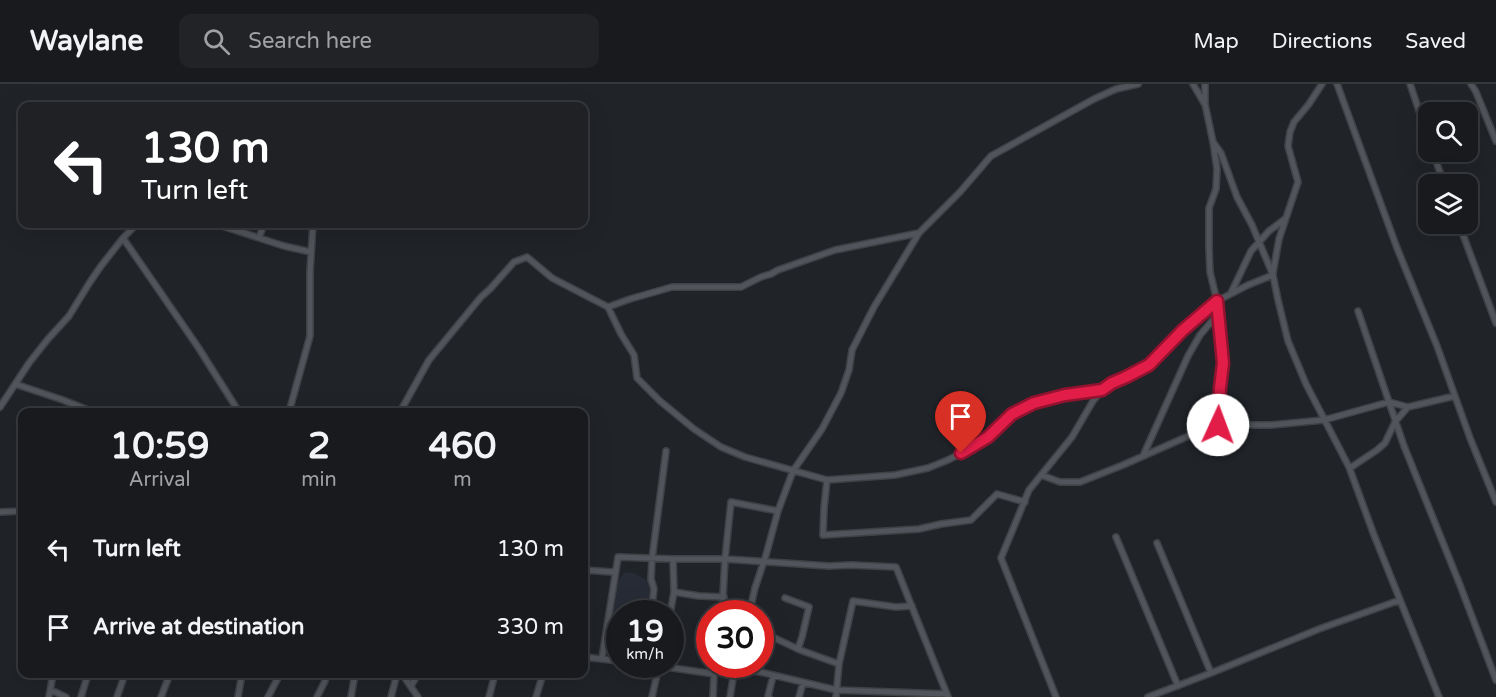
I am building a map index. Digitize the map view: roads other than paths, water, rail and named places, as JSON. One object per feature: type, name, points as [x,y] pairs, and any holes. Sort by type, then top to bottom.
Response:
[{"type":"street","points":[[752,600],[778,511],[793,471],[822,429],[841,393],[849,370],[852,350],[874,307],[919,233],[960,192],[991,156],[1094,99],[1116,89],[1138,84]]},
{"type":"street","points":[[1193,84],[1205,104]]},
{"type":"street","points":[[1205,84],[1205,104],[1213,142],[1217,183],[1209,208],[1209,249],[1210,272],[1217,301],[1223,363],[1218,425]]},
{"type":"street","points":[[1273,275],[1285,219],[1298,182],[1288,146],[1290,132],[1294,122],[1310,104],[1322,84]]},
{"type":"street","points":[[1337,84],[1397,248],[1496,502]]},
{"type":"street","points":[[1410,84],[1418,108]]},
{"type":"street","points":[[1471,84],[1496,141]]},
{"type":"street","points":[[1213,142],[1221,153],[1237,197],[1252,225],[1273,275],[1288,340],[1305,384],[1350,468],[1438,697]]},
{"type":"street","points":[[1231,293],[1251,251],[1269,231],[1285,219]]},
{"type":"street","points":[[0,407],[48,339],[69,316],[90,282],[133,228]]},
{"type":"street","points":[[228,228],[311,252]]},
{"type":"street","points":[[259,238],[263,228]]},
{"type":"street","points":[[290,408],[310,336],[313,228]]},
{"type":"street","points":[[608,307],[672,287],[741,287],[778,270],[835,250],[919,233]]},
{"type":"street","points":[[1463,234],[1496,322]]},
{"type":"street","points":[[123,238],[198,347],[236,408]]},
{"type":"street","points":[[402,408],[429,360],[481,297],[514,262],[527,257],[552,278],[608,307],[634,355],[637,378],[660,401],[694,429],[720,447],[745,457],[827,480],[895,475],[928,468],[973,447],[988,437],[1012,414],[1034,403],[1065,395],[1102,390]]},
{"type":"street","points":[[1056,697],[1001,558],[1029,490],[1072,437],[1102,390],[1149,365],[1183,330],[1217,301],[1273,275]]},
{"type":"street","points":[[1358,311],[1395,422],[1496,680]]},
{"type":"street","points":[[1143,456],[1188,356],[1200,335],[1218,314]]},
{"type":"street","points":[[15,384],[83,408]]},
{"type":"street","points":[[1041,475],[1060,482],[1080,482],[1218,425],[1271,425],[1324,420],[1389,402],[1408,407],[1455,396]]},
{"type":"street","points":[[1350,468],[1385,443],[1395,422],[1408,407]]},
{"type":"street","points":[[653,600],[652,559],[666,451]]},
{"type":"street","points":[[827,480],[823,535],[919,529],[971,520],[997,494],[1025,502]]},
{"type":"street","points":[[724,600],[731,502],[778,511]]},
{"type":"street","points":[[0,512],[18,510]]},
{"type":"street","points":[[1116,537],[1178,686]]},
{"type":"street","points":[[1157,543],[1211,673]]},
{"type":"street","points":[[602,658],[618,557],[673,560],[725,559],[829,566],[896,567],[947,696],[836,694],[774,675]]},
{"type":"street","points":[[673,560],[673,600]]},
{"type":"street","points":[[588,570],[612,572],[616,570]]},
{"type":"street","points":[[674,592],[724,597]]},
{"type":"street","points":[[785,598],[809,607],[798,649]]},
{"type":"street","points":[[1148,697],[1319,629],[1400,600]]},
{"type":"street","points":[[836,694],[839,664],[853,601],[896,607],[912,606]]},
{"type":"street","points":[[774,638],[839,664]]},
{"type":"street","points":[[588,657],[606,659]]},
{"type":"street","points":[[52,678],[50,694],[66,697]]},
{"type":"street","points":[[81,697],[87,678]]},
{"type":"street","points":[[117,697],[124,678]]},
{"type":"street","points":[[161,697],[168,678]]},
{"type":"street","points":[[238,697],[241,678]]},
{"type":"street","points":[[268,697],[278,678]]},
{"type":"street","points":[[317,697],[325,678]]},
{"type":"street","points":[[351,697],[354,678]]},
{"type":"street","points":[[390,697],[396,678]]},
{"type":"street","points":[[405,678],[418,697]]},
{"type":"street","points":[[411,686],[416,678]]},
{"type":"street","points":[[489,697],[494,678]]},
{"type":"street","points":[[536,697],[542,678]]},
{"type":"street","points":[[652,697],[656,678]]},
{"type":"street","points":[[713,697],[714,678]]},
{"type":"street","points":[[730,697],[733,678]]},
{"type":"street","points":[[769,697],[772,678]]},
{"type":"street","points":[[799,697],[803,683]]}]
